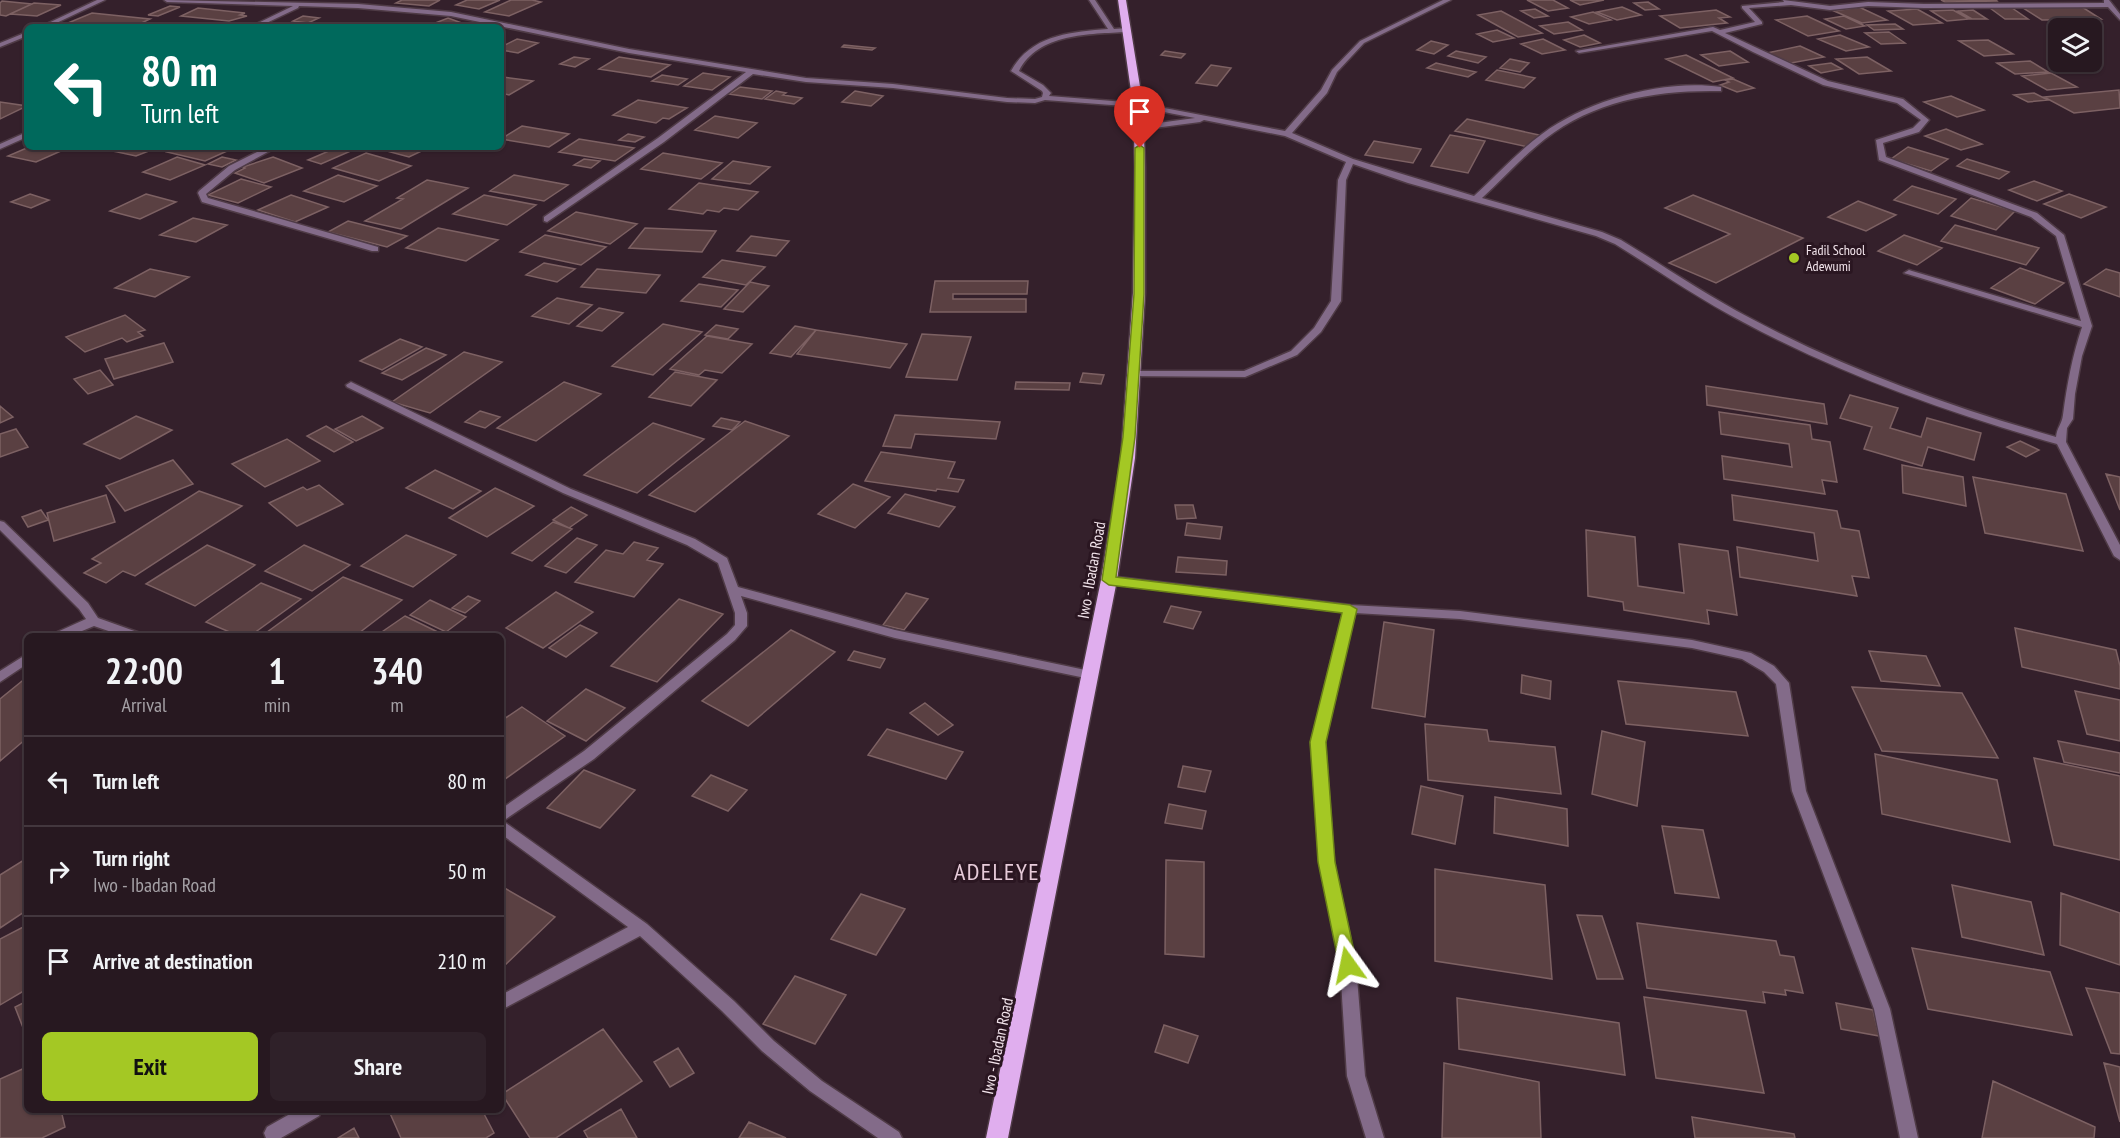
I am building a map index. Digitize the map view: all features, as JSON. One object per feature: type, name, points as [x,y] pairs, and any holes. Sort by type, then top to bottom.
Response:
[{"type":"main road","name":"Iwo - Ibadan Road","points":[[997,1138],[1109,580],[1128,458],[1139,294],[1139,128],[1138,105],[1119,31],[1122,0]]},
{"type":"street","points":[[50,24],[102,0]]},
{"type":"street","points":[[167,0],[298,6],[358,6],[451,14],[488,24]]},
{"type":"street","points":[[259,24],[310,0]]},
{"type":"street","points":[[1092,0],[1119,31]]},
{"type":"street","points":[[1287,134],[1324,91],[1334,71],[1362,42],[1448,0]]},
{"type":"street","points":[[1579,51],[1713,29],[1719,32],[1760,23],[1744,7],[1788,2],[1830,8],[1868,4],[1924,6],[2107,2],[2119,18]]},
{"type":"street","points":[[504,28],[751,72],[1007,100],[1035,101],[1045,98],[1138,105],[1287,134],[1350,161],[1411,181],[1608,238],[1762,328],[1858,372],[1982,420],[2061,442]]},
{"type":"street","points":[[1713,29],[1826,83],[1900,101],[1925,120],[1916,130],[1879,142],[1882,158],[2034,215],[2060,235],[2087,326],[2077,356],[2068,419],[2062,428],[2061,442],[2120,556]]},
{"type":"street","points":[[1045,98],[1047,93],[1044,88],[1021,77],[1016,71],[1018,64],[1032,49],[1047,40],[1119,31]]},
{"type":"street","points":[[0,45],[24,35]]},
{"type":"street","points":[[546,219],[661,140],[751,72]]},
{"type":"street","points":[[1476,199],[1545,136],[1588,110],[1643,93],[1687,88],[1718,89]]},
{"type":"street","points":[[1139,128],[1210,119]]},
{"type":"street","points":[[0,147],[24,135]]},
{"type":"street","points":[[268,150],[225,174],[202,193],[205,200],[375,249]]},
{"type":"street","points":[[1133,374],[1245,374],[1294,353],[1318,330],[1336,301],[1342,180],[1350,161]]},
{"type":"street","points":[[1909,273],[2087,326]]},
{"type":"street","points":[[351,385],[567,490],[691,542],[723,561],[741,613],[741,626],[731,637],[589,755],[504,814]]},
{"type":"street","points":[[0,525],[84,606],[93,621],[127,633]]},
{"type":"street","points":[[1109,580],[1350,609],[1460,615],[1692,644],[1746,656],[1769,669],[1782,682],[1799,790],[1882,1009],[1904,1104],[1909,1138]]},
{"type":"street","points":[[733,590],[895,634],[1090,675]]},
{"type":"street","points":[[1350,609],[1318,742],[1327,862],[1348,965],[1356,1076],[1375,1138]]},
{"type":"street","points":[[66,633],[93,621]]},
{"type":"street","points":[[0,678],[24,660]]},
{"type":"street","points":[[504,828],[641,928],[728,1006],[768,1046],[816,1086],[893,1138]]},
{"type":"street","points":[[504,1001],[641,928]]},
{"type":"street","points":[[273,1133],[308,1113]]},
{"type":"building","points":[[402,0],[440,0],[429,6],[396,3]]},
{"type":"building","points":[[467,0],[500,0],[479,9],[456,5]]},
{"type":"building","points":[[511,0],[541,2],[509,16],[485,12]]},
{"type":"building","points":[[1527,0],[1553,0],[1568,8],[1548,11]]},
{"type":"building","points":[[1570,0],[1604,0],[1580,5]]},
{"type":"building","points":[[1941,0],[1996,0],[1997,1],[1945,2]]},
{"type":"building","points":[[2,1],[32,4],[6,16],[0,15]]},
{"type":"building","points":[[1648,2],[1659,9],[1645,10],[1634,3]]},
{"type":"building","points":[[34,3],[61,5],[37,16],[10,14]]},
{"type":"building","points":[[170,6],[180,7],[158,16],[148,15]]},
{"type":"building","points":[[1622,7],[1641,15],[1617,20],[1597,12]]},
{"type":"building","points":[[1859,7],[1887,20],[1862,23],[1834,11]]},
{"type":"building","points":[[2082,7],[2099,18],[2042,20],[2023,8]]},
{"type":"building","points":[[198,8],[245,13],[240,15],[247,16],[229,21],[181,16]]},
{"type":"building","points":[[1990,8],[2012,8],[2028,19],[2005,19]]},
{"type":"building","points":[[1535,9],[1548,16],[1534,18],[1521,11]]},
{"type":"building","points":[[1917,9],[1942,23],[1913,25],[1888,11]]},
{"type":"building","points":[[1716,10],[1730,17],[1719,18],[1727,23],[1680,28],[1660,16]]},
{"type":"building","points":[[1953,10],[1969,19],[1947,21],[1931,11]]},
{"type":"building","points":[[1973,10],[1987,19],[1972,19],[1958,11]]},
{"type":"building","points":[[1501,11],[1542,33],[1518,37],[1478,15]]},
{"type":"building","points":[[1593,12],[1611,20],[1589,24],[1571,17]]},
{"type":"building","points":[[92,13],[150,19],[139,24],[68,23]]},
{"type":"building","points":[[303,16],[319,18],[308,23],[293,21]]},
{"type":"building","points":[[1807,16],[1839,31],[1808,36],[1776,20]]},
{"type":"building","points":[[1844,16],[1865,26],[1846,29],[1825,19]]},
{"type":"building","points":[[448,18],[459,22],[453,24],[433,24]]},
{"type":"building","points":[[1568,22],[1582,30],[1554,34],[1540,26]]},
{"type":"building","points":[[1895,24],[1903,29],[1874,30],[1867,25]]},
{"type":"building","points":[[1497,30],[1514,38],[1493,42],[1477,34]]},
{"type":"building","points":[[1889,32],[1905,43],[1881,44],[1865,33]]},
{"type":"building","points":[[1584,35],[1600,43],[1580,47],[1564,40]]},
{"type":"building","points":[[1840,35],[1869,47],[1846,51],[1818,39]]},
{"type":"building","points":[[517,39],[538,43],[518,53],[504,51],[504,46]]},
{"type":"building","points":[[1543,39],[1565,50],[1542,54],[1521,44]]},
{"type":"building","points":[[1988,40],[2013,54],[1984,56],[1959,41]]},
{"type":"building","points":[[1431,41],[1448,45],[1434,54],[1417,50]]},
{"type":"building","points":[[844,45],[875,48],[872,50],[842,47]]},
{"type":"building","points":[[1800,46],[1824,57],[1791,63],[1767,53]]},
{"type":"building","points":[[1165,51],[1185,54],[1181,58],[1161,55]]},
{"type":"building","points":[[1456,51],[1486,57],[1478,63],[1448,56]]},
{"type":"building","points":[[1730,51],[1748,62],[1719,66],[1701,55]]},
{"type":"building","points":[[1686,55],[1733,78],[1713,82],[1666,59]]},
{"type":"building","points":[[574,57],[589,59],[575,67],[560,64]]},
{"type":"building","points":[[619,57],[670,65],[651,77],[599,69]]},
{"type":"building","points":[[1867,57],[1891,71],[1859,74],[1836,59]]},
{"type":"building","points":[[1510,59],[1529,63],[1520,72],[1500,68]]},
{"type":"building","points":[[2030,61],[2048,72],[2015,74],[1997,63]]},
{"type":"building","points":[[1436,63],[1476,72],[1468,77],[1427,68]]},
{"type":"building","points":[[1831,63],[1842,69],[1821,73],[1809,66]]},
{"type":"building","points":[[1211,65],[1231,68],[1217,86],[1196,83]]},
{"type":"building","points":[[1497,70],[1535,78],[1524,88],[1486,80]]},
{"type":"building","points":[[703,73],[730,77],[712,90],[684,86]]},
{"type":"building","points":[[2051,73],[2077,87],[2047,90],[2022,76]]},
{"type":"building","points":[[662,75],[687,79],[678,85],[652,81]]},
{"type":"building","points":[[504,77],[533,81],[509,95],[504,94]]},
{"type":"building","points":[[1733,79],[1754,88],[1737,92],[1720,85],[1729,82],[1725,80]]},
{"type":"building","points":[[740,87],[772,91],[762,99],[729,94]]},
{"type":"building","points":[[2119,90],[2120,108],[2074,113],[2044,97]]},
{"type":"building","points":[[776,91],[786,93],[783,95],[802,98],[794,104],[765,99]]},
{"type":"building","points":[[855,91],[883,96],[871,106],[842,102]]},
{"type":"building","points":[[2034,93],[2048,100],[2028,102],[2014,95]]},
{"type":"building","points":[[1951,96],[1984,110],[1957,117],[1924,102]]},
{"type":"building","points":[[638,100],[687,108],[669,119],[663,118],[656,123],[613,115]]},
{"type":"building","points":[[0,102],[24,106],[24,107],[0,119]]},
{"type":"building","points":[[715,116],[757,123],[738,138],[695,130]]},
{"type":"building","points":[[1467,119],[1539,135],[1528,147],[1455,131]]},
{"type":"building","points":[[522,126],[569,134],[549,147],[504,140],[504,137]]},
{"type":"building","points":[[1946,129],[1982,144],[1961,150],[1925,136]]},
{"type":"building","points":[[628,134],[644,137],[635,142],[619,140]]},
{"type":"building","points":[[1450,135],[1485,141],[1468,173],[1431,166]]},
{"type":"building","points":[[579,139],[634,148],[615,161],[559,152]]},
{"type":"building","points":[[1374,141],[1421,149],[1413,163],[1365,155]]},
{"type":"building","points":[[1908,147],[1948,159],[1931,171],[1891,159]]},
{"type":"building","points":[[24,149],[63,150],[36,162],[8,156]]},
{"type":"building","points":[[108,150],[151,150],[136,156]]},
{"type":"building","points":[[171,150],[229,150],[205,161],[167,152]]},
{"type":"building","points":[[331,150],[353,150],[321,164],[308,160]]},
{"type":"building","points":[[383,150],[424,150],[409,157]]},
{"type":"building","points":[[366,153],[411,166],[379,181],[333,168]]},
{"type":"building","points":[[663,153],[722,163],[701,179],[641,169]]},
{"type":"building","points":[[177,157],[205,165],[170,180],[143,172]]},
{"type":"building","points":[[222,157],[236,160],[222,167],[208,164]]},
{"type":"building","points":[[273,157],[302,168],[264,183],[235,173],[245,168],[243,167]]},
{"type":"building","points":[[584,159],[600,161],[591,168],[574,165]]},
{"type":"building","points":[[1967,159],[2009,172],[1999,179],[1957,166]]},
{"type":"building","points":[[733,161],[770,167],[750,184],[712,179]]},
{"type":"building","points":[[338,175],[377,186],[344,202],[304,191]]},
{"type":"building","points":[[514,175],[568,185],[544,201],[490,191]]},
{"type":"building","points":[[241,179],[271,187],[238,203],[208,195]]},
{"type":"building","points":[[427,180],[468,188],[401,229],[365,221],[403,199],[397,198]]},
{"type":"building","points":[[2034,181],[2062,191],[2037,201],[2009,190]]},
{"type":"building","points":[[699,183],[758,192],[738,210],[724,208],[719,212],[707,210],[703,214],[669,209]]},
{"type":"building","points":[[1912,186],[1956,199],[1938,214],[1894,200]]},
{"type":"building","points":[[30,194],[49,200],[31,208],[11,202]]},
{"type":"building","points":[[146,194],[176,202],[140,219],[110,211]]},
{"type":"building","points":[[2069,194],[2106,207],[2081,218],[2044,204]]},
{"type":"building","points":[[291,195],[328,207],[295,222],[258,210]]},
{"type":"building","points":[[484,195],[536,205],[507,225],[453,214]]},
{"type":"building","points":[[1693,195],[1803,238],[1716,283],[1669,263],[1730,234],[1665,208]]},
{"type":"building","points":[[1971,198],[2015,211],[1996,230],[1951,216]]},
{"type":"building","points":[[1858,201],[1896,215],[1866,231],[1828,217]]},
{"type":"building","points":[[576,212],[637,224],[610,244],[548,231]]},
{"type":"building","points":[[193,218],[227,225],[196,242],[160,235]]},
{"type":"building","points":[[348,221],[407,236],[387,247],[328,232]]},
{"type":"building","points":[[1955,225],[2039,248],[2026,265],[1941,241]]},
{"type":"building","points":[[438,228],[498,240],[466,261],[406,248]]},
{"type":"building","points":[[645,228],[716,231],[702,252],[629,248]]},
{"type":"building","points":[[545,235],[606,247],[581,265],[520,252]]},
{"type":"building","points":[[1904,235],[1942,248],[1917,265],[1878,251]]},
{"type":"building","points":[[751,236],[789,241],[776,256],[737,251]]},
{"type":"building","points":[[722,260],[765,267],[746,285],[703,277]]},
{"type":"building","points":[[544,263],[575,269],[557,282],[526,275]]},
{"type":"building","points":[[2020,268],[2064,283],[2035,304],[1991,288]]},
{"type":"building","points":[[150,269],[189,277],[155,297],[115,288]]},
{"type":"building","points":[[597,269],[660,275],[646,293],[581,287]]},
{"type":"building","points":[[2106,269],[2120,273],[2120,297],[2084,284]]},
{"type":"building","points":[[935,281],[1028,281],[1027,294],[953,294],[953,299],[1026,299],[1026,312],[930,312]]},
{"type":"building","points":[[750,282],[769,286],[743,312],[724,309]]},
{"type":"building","points":[[699,284],[738,290],[721,307],[681,301]]},
{"type":"building","points":[[557,298],[592,305],[569,324],[532,316]]},
{"type":"building","points":[[599,308],[623,313],[602,331],[577,326]]},
{"type":"building","points":[[125,315],[145,330],[138,332],[143,336],[127,342],[122,338],[85,352],[66,337]]},
{"type":"building","points":[[663,324],[702,332],[653,375],[612,366]]},
{"type":"building","points":[[716,325],[738,329],[728,339],[705,335]]},
{"type":"building","points":[[795,326],[816,330],[791,357],[770,353]]},
{"type":"building","points":[[816,330],[907,344],[890,368],[797,354]]},
{"type":"building","points":[[922,334],[971,337],[957,380],[906,377]]},
{"type":"building","points":[[707,336],[752,344],[722,373],[705,370],[699,375],[670,369]]},
{"type":"building","points":[[400,339],[422,347],[382,370],[360,361]]},
{"type":"building","points":[[164,343],[173,362],[114,379],[105,359]]},
{"type":"building","points":[[426,348],[446,355],[402,380],[382,373]]},
{"type":"building","points":[[464,352],[502,362],[430,413],[392,402]]},
{"type":"building","points":[[100,370],[113,385],[88,394],[74,379]]},
{"type":"building","points":[[675,372],[717,380],[691,406],[649,397]]},
{"type":"building","points":[[1083,373],[1104,375],[1101,384],[1080,382]]},
{"type":"building","points":[[564,382],[601,394],[536,441],[497,428]]},
{"type":"building","points":[[1016,382],[1070,383],[1069,390],[1015,389]]},
{"type":"building","points":[[1706,386],[1824,404],[1827,424],[1707,405]]},
{"type":"building","points":[[1850,395],[1898,408],[1890,428],[1921,437],[1927,418],[1981,433],[1974,460],[1928,447],[1922,466],[1864,449],[1872,427],[1840,418]]},
{"type":"building","points":[[0,406],[13,417],[0,423]]},
{"type":"building","points":[[480,411],[500,417],[485,428],[465,422]]},
{"type":"building","points":[[1719,412],[1810,425],[1812,439],[1830,442],[1837,482],[1822,480],[1825,494],[1724,479],[1722,456],[1792,467],[1789,444],[1721,434]]},
{"type":"building","points":[[895,415],[1000,422],[996,439],[915,434],[911,448],[883,446]]},
{"type":"building","points":[[136,416],[172,430],[120,459],[84,444]]},
{"type":"building","points":[[362,416],[383,428],[356,441],[335,429]]},
{"type":"building","points":[[721,418],[740,422],[732,430],[713,426]]},
{"type":"building","points":[[745,421],[789,436],[695,512],[649,495]]},
{"type":"building","points":[[653,423],[704,439],[637,493],[584,475]]},
{"type":"building","points":[[326,426],[353,442],[334,452],[307,436]]},
{"type":"building","points":[[16,429],[28,447],[0,457],[0,434]]},
{"type":"building","points":[[287,439],[320,461],[265,487],[232,464]]},
{"type":"building","points":[[2020,441],[2039,450],[2026,457],[2007,447]]},
{"type":"building","points":[[881,452],[955,462],[948,478],[964,480],[958,492],[865,481]]},
{"type":"building","points":[[173,460],[193,484],[125,511],[106,486]]},
{"type":"building","points":[[1902,465],[1963,477],[1966,506],[1903,493]]},
{"type":"building","points":[[435,470],[481,491],[453,509],[406,488]]},
{"type":"building","points":[[2106,474],[2120,477],[2120,510]]},
{"type":"building","points":[[1973,477],[2066,494],[2083,551],[1985,533]]},
{"type":"building","points":[[853,484],[890,497],[855,528],[818,514]]},
{"type":"building","points":[[319,485],[343,504],[297,526],[269,503],[303,487],[307,490]]},
{"type":"building","points":[[495,488],[534,506],[487,537],[449,518]]},
{"type":"building","points":[[199,491],[242,506],[135,576],[123,571],[106,583],[84,573],[101,563],[92,559]]},
{"type":"building","points":[[905,494],[955,507],[939,527],[888,513]]},
{"type":"building","points":[[106,495],[115,522],[54,541],[47,513]]},
{"type":"building","points":[[1732,495],[1837,511],[1841,528],[1859,531],[1869,578],[1852,576],[1857,596],[1740,577],[1737,547],[1818,561],[1814,533],[1734,520]]},
{"type":"building","points":[[1175,505],[1193,505],[1196,518],[1177,519]]},
{"type":"building","points":[[571,507],[587,515],[569,528],[553,520]]},
{"type":"building","points":[[41,510],[48,520],[28,527],[22,517]]},
{"type":"building","points":[[553,522],[572,529],[532,561],[512,553]]},
{"type":"building","points":[[1187,523],[1222,527],[1220,539],[1185,535]]},
{"type":"building","points":[[1586,530],[1635,537],[1638,586],[1684,593],[1679,544],[1728,551],[1737,615],[1707,610],[1709,624],[1624,610],[1623,602],[1588,596]]},
{"type":"building","points":[[406,535],[456,555],[413,587],[361,566]]},
{"type":"building","points":[[577,538],[597,545],[566,573],[545,566]]},
{"type":"building","points":[[634,542],[658,548],[647,560],[663,564],[634,597],[575,582],[606,550],[623,554]]},
{"type":"building","points":[[207,545],[255,565],[195,606],[146,584]]},
{"type":"building","points":[[304,545],[350,565],[312,591],[265,571]]},
{"type":"building","points":[[1178,557],[1227,561],[1226,575],[1176,572]]},
{"type":"building","points":[[343,577],[402,600],[359,633],[266,633]]},
{"type":"building","points":[[261,583],[301,599],[254,633],[232,633],[206,622]]},
{"type":"building","points":[[556,592],[593,612],[543,648],[506,628]]},
{"type":"building","points":[[906,593],[928,599],[904,630],[883,625]]},
{"type":"building","points":[[468,596],[480,601],[465,613],[452,608]]},
{"type":"building","points":[[679,599],[723,614],[657,682],[611,666]]},
{"type":"building","points":[[430,600],[466,617],[446,632],[410,615]]},
{"type":"building","points":[[1171,606],[1201,612],[1193,629],[1164,622]]},
{"type":"building","points":[[405,616],[440,633],[380,633]]},
{"type":"building","points":[[1384,622],[1434,630],[1425,717],[1372,708]]},
{"type":"building","points":[[580,625],[597,633],[566,657],[549,648]]},
{"type":"building","points":[[2015,628],[2116,650],[2120,666],[2120,689],[2022,667]]},
{"type":"building","points":[[791,630],[835,652],[748,726],[702,701]]},
{"type":"building","points":[[854,651],[885,659],[880,668],[848,660]]},
{"type":"building","points":[[1869,651],[1926,656],[1940,686],[1881,681]]},
{"type":"building","points":[[1522,675],[1551,681],[1550,699],[1521,693]]},
{"type":"building","points":[[24,679],[24,741],[0,761],[0,699]]},
{"type":"building","points":[[1618,681],[1736,692],[1748,736],[1626,724]]},
{"type":"building","points":[[1852,687],[1962,693],[1998,758],[1882,751]]},
{"type":"building","points":[[586,689],[625,708],[586,741],[547,721]]},
{"type":"building","points":[[2075,691],[2120,700],[2120,741],[2087,734]]},
{"type":"building","points":[[925,703],[953,725],[938,735],[910,713]]},
{"type":"building","points":[[522,707],[565,736],[504,780],[504,719]]},
{"type":"building","points":[[1425,724],[1487,730],[1489,741],[1555,747],[1561,794],[1428,780]]},
{"type":"building","points":[[887,729],[963,752],[946,779],[868,755]]},
{"type":"building","points":[[1602,731],[1645,742],[1637,806],[1592,794]]},
{"type":"building","points":[[2058,741],[2120,753],[2120,773],[2064,762]]},
{"type":"building","points":[[1875,754],[1997,780],[2010,842],[1882,814]]},
{"type":"building","points":[[2034,758],[2120,776],[2120,860],[2054,845]]},
{"type":"building","points":[[1183,766],[1211,771],[1205,792],[1178,787]]},
{"type":"building","points":[[584,770],[635,790],[600,828],[547,808]]},
{"type":"building","points":[[711,775],[747,790],[728,811],[692,796]]},
{"type":"building","points":[[1421,786],[1463,796],[1455,844],[1412,834]]},
{"type":"building","points":[[1495,797],[1567,809],[1568,846],[1494,833]]},
{"type":"building","points":[[1169,804],[1206,811],[1202,829],[1165,823]]},
{"type":"building","points":[[1662,826],[1703,830],[1719,898],[1675,893]]},
{"type":"building","points":[[24,860],[24,912],[0,928],[0,875]]},
{"type":"building","points":[[1166,860],[1204,862],[1204,957],[1165,954]]},
{"type":"building","points":[[1435,869],[1545,885],[1552,979],[1435,961]]},
{"type":"building","points":[[1952,885],[2031,902],[2044,955],[1962,937]]},
{"type":"building","points":[[504,888],[555,917],[504,966]]},
{"type":"building","points":[[2061,893],[2120,913],[2120,965],[2060,945]]},
{"type":"building","points":[[861,894],[905,909],[876,955],[831,939]]},
{"type":"building","points":[[1577,915],[1602,916],[1623,979],[1597,979]]},
{"type":"building","points":[[1637,923],[1776,941],[1780,955],[1794,957],[1803,993],[1785,990],[1786,995],[1763,992],[1765,1003],[1647,988]]},
{"type":"building","points":[[24,927],[24,991],[0,1005],[0,939]]},
{"type":"building","points":[[1912,948],[2050,972],[2072,1035],[1928,1009]]},
{"type":"building","points":[[795,976],[846,995],[815,1044],[763,1024]]},
{"type":"building","points":[[2086,988],[2120,993],[2120,1054],[2111,1053]]},
{"type":"building","points":[[1644,997],[1746,1011],[1764,1093],[1656,1078]]},
{"type":"building","points":[[1457,998],[1619,1023],[1625,1075],[1459,1049]]},
{"type":"building","points":[[24,1002],[24,1030],[15,1007]]},
{"type":"building","points":[[1836,1003],[1873,1010],[1879,1036],[1841,1029]]},
{"type":"building","points":[[1164,1025],[1198,1036],[1188,1063],[1155,1052]]},
{"type":"building","points":[[603,1029],[642,1081],[556,1138],[530,1138],[504,1097],[504,1093]]},
{"type":"building","points":[[678,1048],[694,1073],[670,1087],[654,1062]]},
{"type":"building","points":[[1444,1063],[1539,1082],[1541,1138],[1442,1138]]},
{"type":"building","points":[[2104,1063],[2120,1067],[2120,1122]]},
{"type":"building","points":[[24,1068],[24,1113],[62,1113],[65,1127],[42,1138],[0,1138],[0,1079]]},
{"type":"building","points":[[1993,1081],[2095,1127],[2094,1138],[1982,1138]]},
{"type":"building","points":[[621,1109],[637,1138],[588,1138],[584,1131]]},
{"type":"building","points":[[390,1113],[484,1113],[494,1133],[486,1138],[401,1138]]},
{"type":"building","points":[[1692,1117],[1794,1134],[1795,1138],[1695,1138]]},
{"type":"building","points":[[749,1122],[786,1138],[739,1138]]},
{"type":"building","points":[[354,1128],[359,1138],[338,1138]]},
{"type":"place","name":"Fadil School Adewumi","points":[[1794,258]]},
{"type":"district","name":"ADELEYE","points":[[997,872]]},
{"type":"route","points":[[1140,148],[1139,294],[1128,458],[1109,580],[1350,609],[1318,742],[1327,862],[1348,965]]}]
